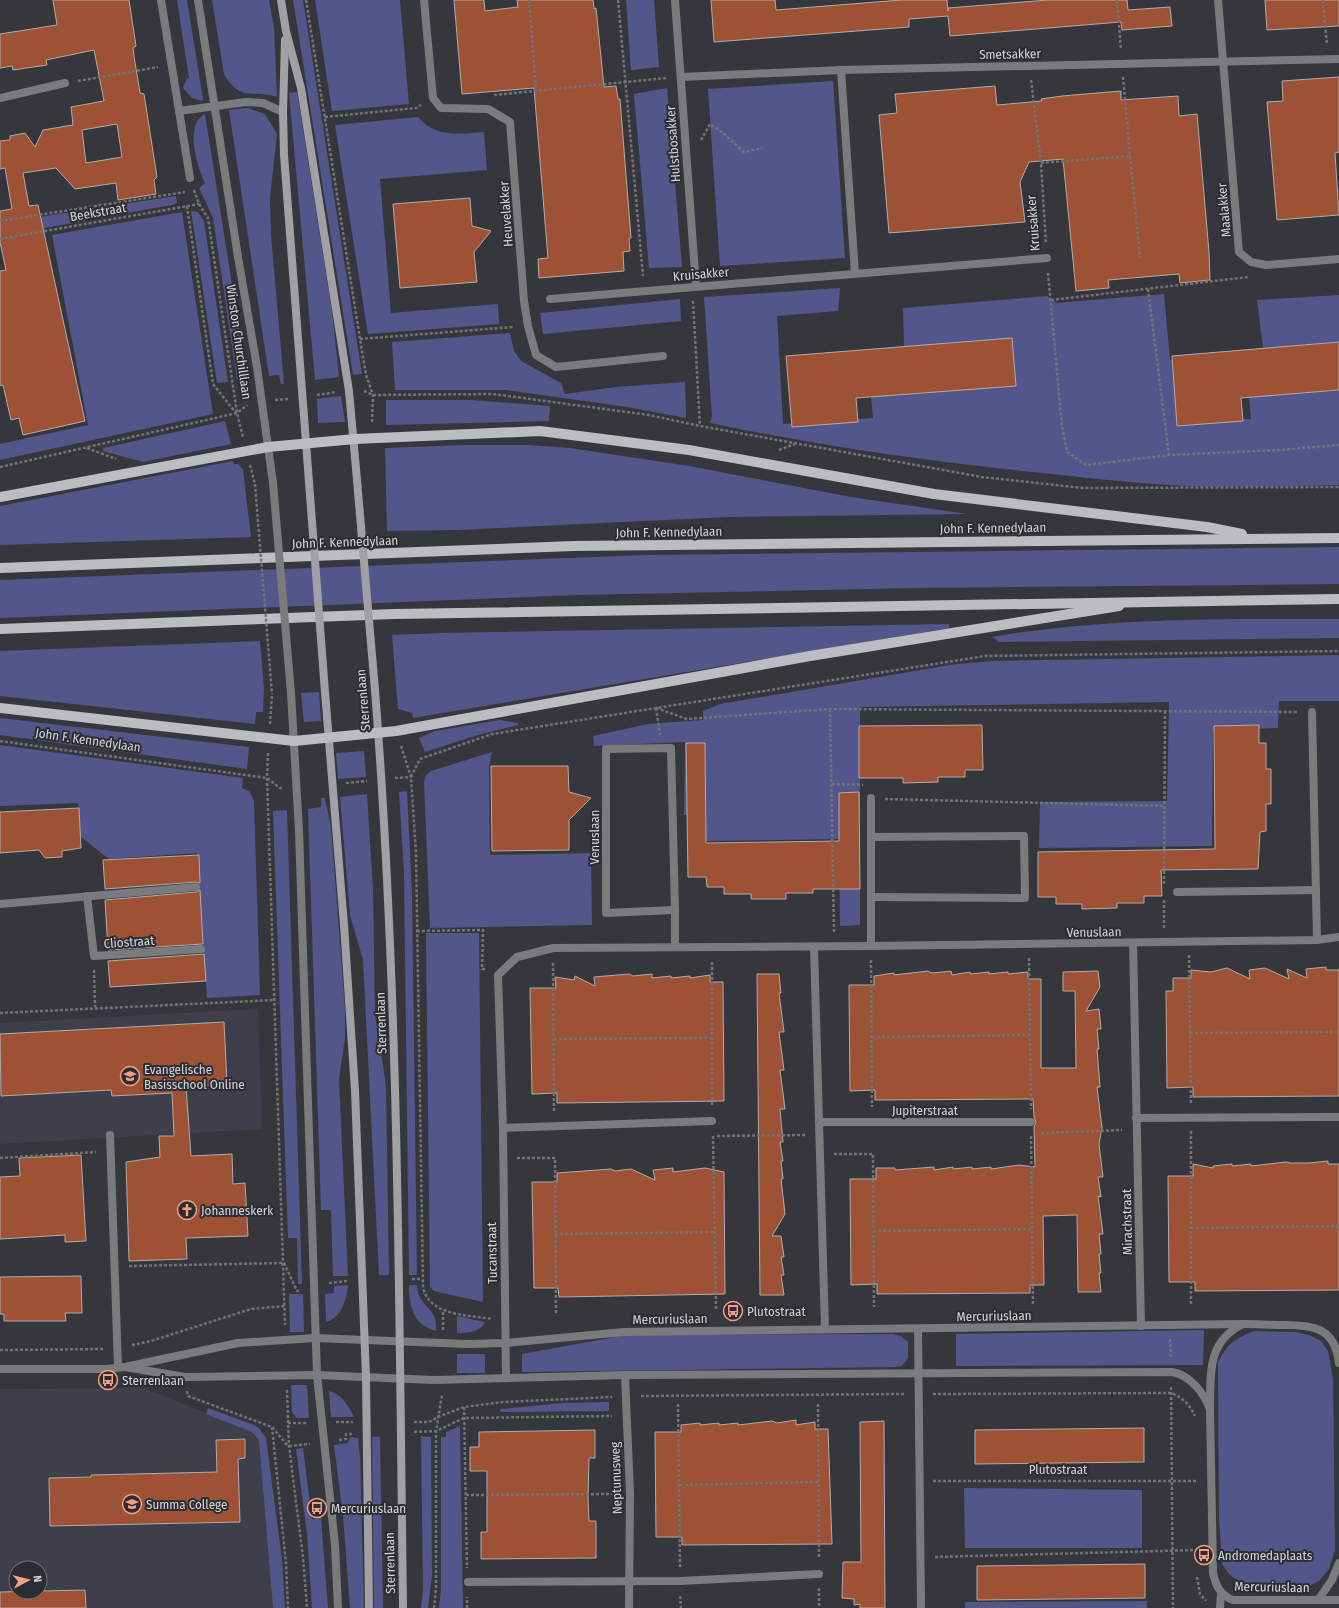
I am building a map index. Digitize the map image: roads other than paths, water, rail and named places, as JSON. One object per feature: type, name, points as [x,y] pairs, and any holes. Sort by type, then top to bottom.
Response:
[{"type":"main road","points":[[281,0],[286,31],[301,88],[349,390],[354,439]]},
{"type":"main road","points":[[286,31],[283,112],[285,163],[306,443]]},
{"type":"main road","points":[[0,497],[268,447],[354,439],[540,430],[690,450],[934,494],[1207,527],[1266,538]]},
{"type":"main road","name":"Sterrenlaan","points":[[354,439],[384,804],[395,1064],[400,1280],[403,1608]]},
{"type":"main road","name":"Sterrenlaan","points":[[306,443],[328,738],[344,925],[355,1090],[365,1340],[369,1608]]},
{"type":"main road","name":"John F. Kennedylaan","points":[[0,568],[573,546],[1339,538]]},
{"type":"main road","points":[[0,629],[394,614],[1339,599]]},
{"type":"main road","points":[[0,708],[294,741],[328,738],[378,732],[810,656],[1049,619],[1145,601]]},
{"type":"street","points":[[161,0],[190,178]]},
{"type":"street","name":"Winston Churchilllaan","points":[[198,0],[273,483],[294,741]]},
{"type":"street","name":"Heuvelakker","points":[[424,0],[433,98],[441,108],[488,109],[510,122],[528,326],[536,355],[556,367],[663,356]]},
{"type":"street","name":"Hulstbosakker","points":[[675,0],[696,286]]},
{"type":"street","name":"Maalakker","points":[[1218,0],[1240,252],[1251,262],[1266,265],[1339,258]]},
{"type":"street","name":"Smetsakker","points":[[681,77],[841,70],[1339,59]]},
{"type":"street","points":[[841,70],[855,273]]},
{"type":"street","points":[[0,98],[65,84]]},
{"type":"street","points":[[179,111],[246,102],[263,102],[283,112]]},
{"type":"street","name":"Kruisakker","points":[[550,299],[644,290],[1047,258]]},
{"type":"street","points":[[1312,712],[1316,940]]},
{"type":"street","points":[[294,741],[315,1290],[315,1338],[317,1375],[335,1545],[338,1608]]},
{"type":"street","name":"Venuslaan","points":[[606,748],[671,748],[675,910],[606,913],[606,748]]},
{"type":"street","points":[[871,798],[871,946]]},
{"type":"street","points":[[871,837],[1024,836],[1025,898],[871,897]]},
{"type":"street","points":[[0,904],[196,887]]},
{"type":"street","points":[[1178,892],[1316,890]]},
{"type":"street","name":"Cliostraat","points":[[87,896],[94,956],[201,949]]},
{"type":"street","points":[[675,910],[675,947]]},
{"type":"street","name":"Venuslaan","points":[[498,975],[517,957],[553,948],[834,947],[1133,943],[1316,940],[1339,937]]},
{"type":"street","name":"Mirachstraat","points":[[1133,943],[1141,1326]]},
{"type":"street","points":[[814,947],[826,1329]]},
{"type":"street","name":"Tucanstraat","points":[[498,975],[503,1128],[506,1378]]},
{"type":"street","points":[[1136,1118],[1339,1118]]},
{"type":"street","points":[[503,1128],[712,1121]]},
{"type":"street","name":"Jupiterstraat","points":[[819,1122],[1031,1122]]},
{"type":"street","points":[[110,1135],[116,1348],[122,1367]]},
{"type":"street","name":"Mercuriuslaan","points":[[1243,1324],[1228,1334],[1215,1352],[1211,1363],[1210,1409],[1213,1573],[1215,1585],[1221,1593],[1233,1600],[1339,1600]]},
{"type":"street","name":"Mercuriuslaan","points":[[122,1367],[238,1344],[315,1338],[505,1343],[624,1332],[1243,1324],[1308,1325],[1321,1330],[1331,1338],[1337,1350],[1339,1363]]},
{"type":"street","points":[[918,1329],[919,1558],[921,1608]]},
{"type":"street","name":"Mercuriuslaan","points":[[0,1369],[122,1367],[186,1377],[317,1375],[401,1379],[1172,1372],[1184,1377],[1196,1386],[1206,1400],[1210,1409]]},
{"type":"street","name":"Neptunusweg","points":[[625,1376],[630,1494],[629,1608]]},
{"type":"street","name":"Mercuriuslaan","points":[[1318,1600],[1332,1580],[1339,1563]]},
{"type":"street","points":[[468,1582],[629,1580],[680,1581],[819,1574]]},
{"type":"street","points":[[1220,1608],[1221,1593]]},
{"type":"place","name":"Evangelische Basisschool Online","points":[[130,1076]]},
{"type":"place","name":"Johanneskerk","points":[[187,1210]]},
{"type":"place","name":"Plutostraat","points":[[733,1311]]},
{"type":"place","name":"Sterrenlaan","points":[[108,1380]]},
{"type":"place","name":"Summa College","points":[[132,1504]]},
{"type":"place","name":"Mercuriuslaan","points":[[317,1508]]},
{"type":"place","name":"Andromedaplaats","points":[[1204,1555]]}]
